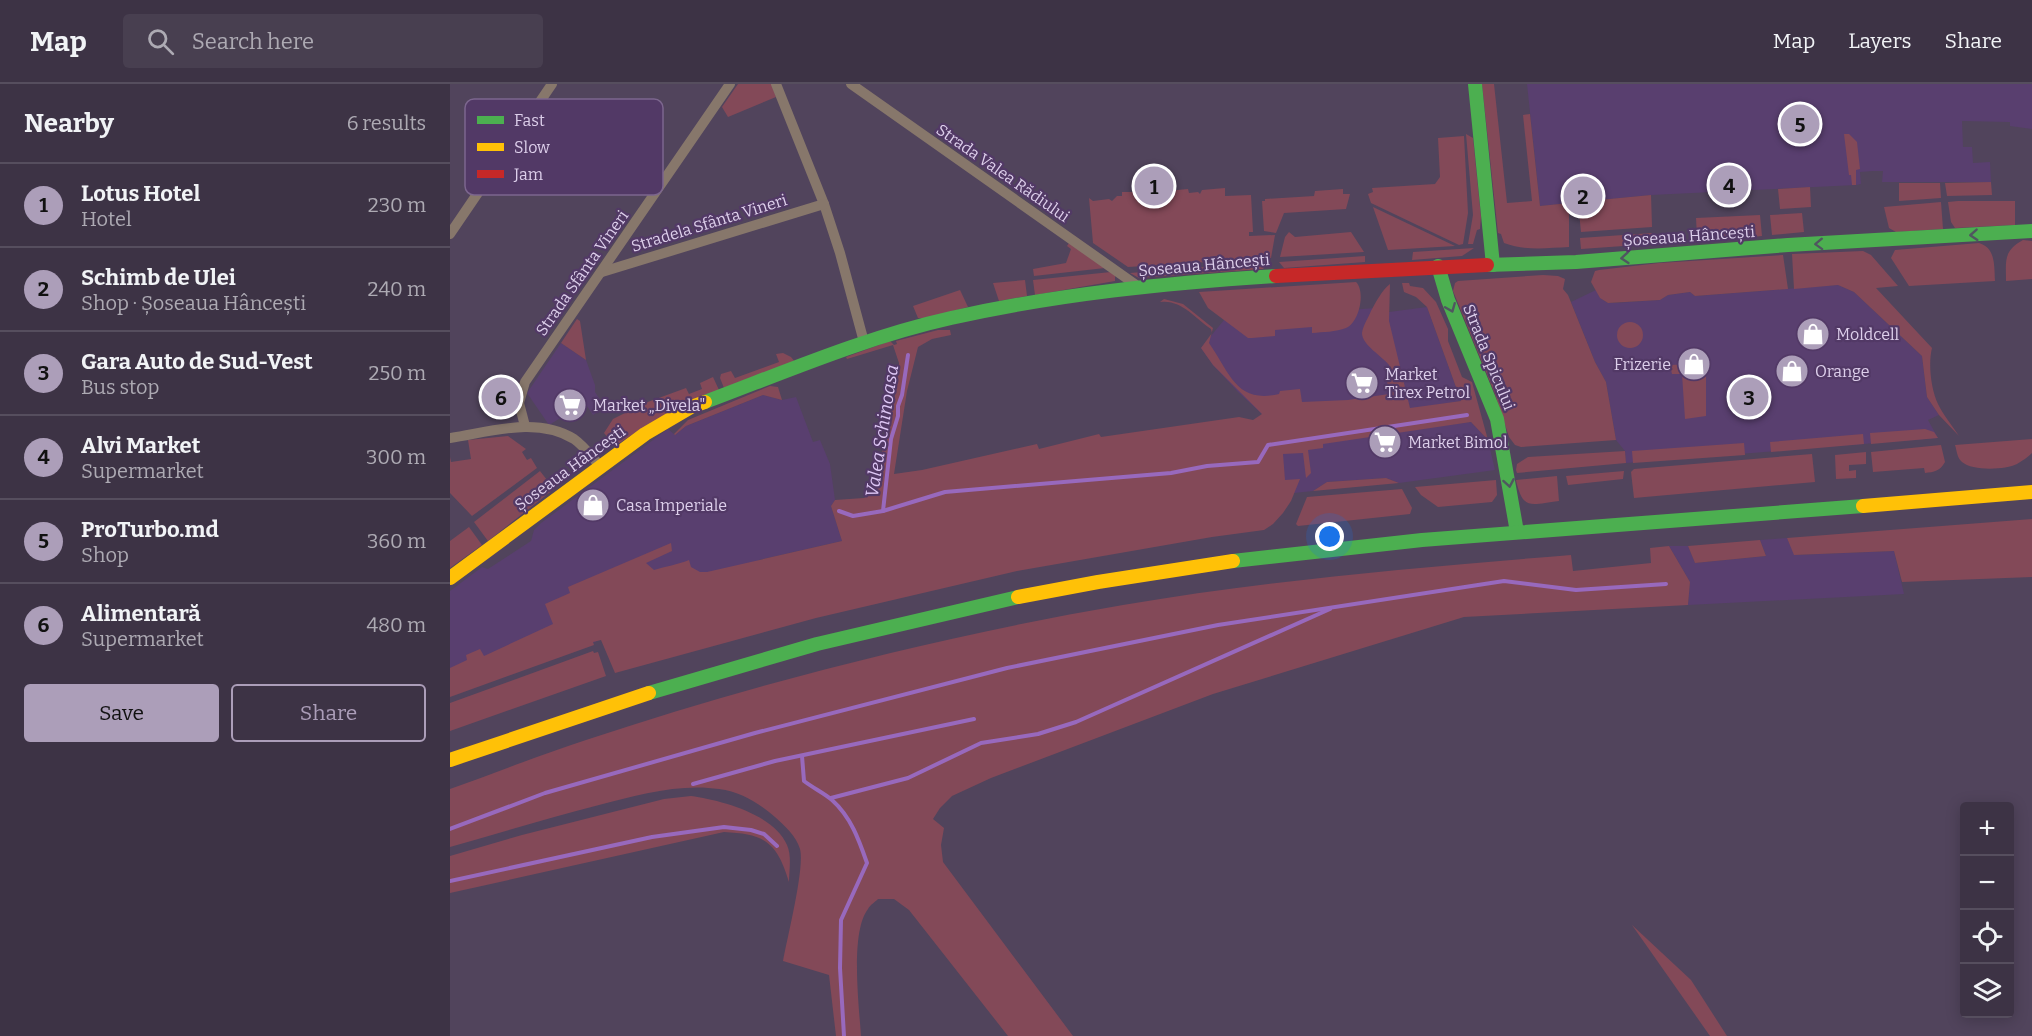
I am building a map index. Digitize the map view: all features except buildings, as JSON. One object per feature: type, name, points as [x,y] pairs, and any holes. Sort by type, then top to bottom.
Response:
[{"type":"main road","points":[[1474,84],[1493,265]]},
{"type":"main road","name":"Șoseaua Hâncești","points":[[450,578],[645,434],[691,407],[864,342],[950,318],[1082,294],[1273,276],[1438,266],[1576,262],[1788,245],[2032,231]]},
{"type":"main road","name":"Strada Spicului","points":[[1438,266],[1448,300],[1497,419],[1517,532]]},
{"type":"main road","points":[[450,760],[614,701],[761,659],[944,613],[1122,578],[1195,566],[1394,543],[2032,492]]},
{"type":"street","points":[[542,99],[552,84]]},
{"type":"street","name":"Strada Sfânta Vineri","points":[[663,182],[730,84]]},
{"type":"street","points":[[776,84],[824,204],[864,342]]},
{"type":"street","name":"Strada Valea Rădiului","points":[[851,84],[1138,287]]},
{"type":"street","points":[[450,234],[477,195]]},
{"type":"street","name":"Strada Sfânta Vineri","points":[[525,426],[519,402],[525,382],[654,195]]},
{"type":"street","name":"Stradela Sfânta Vineri","points":[[602,272],[824,204]]},
{"type":"street","points":[[450,438],[525,426],[552,430],[576,441],[600,466]]},
{"type":"shaded area","points":[[738,84],[772,84],[776,97],[728,117],[722,107]]},
{"type":"shaded area","points":[[1482,84],[1494,84],[1507,203],[1532,201],[1523,115],[1530,114],[1540,206],[1569,203],[1569,247],[1520,247],[1504,243],[1501,234],[1498,233]]},
{"type":"shaded area","points":[[1527,84],[2032,84],[2032,129],[2010,126],[2010,122],[1962,121],[1963,147],[1972,147],[1973,163],[1990,162],[1991,182],[1882,182],[1883,171],[1873,171],[1860,172],[1861,184],[1856,185],[1651,195],[1540,206]]},
{"type":"shaded area","points":[[1466,134],[1473,138],[1481,217],[1480,229],[1477,230],[1473,244],[1468,244],[1473,215]]},
{"type":"shaded area","points":[[1844,134],[1849,134],[1857,142],[1860,169],[1856,170],[1856,185],[1852,185],[1851,175],[1849,175]]},
{"type":"shaded area","points":[[1464,136],[1468,213],[1463,244],[1459,245],[1371,203],[1368,194],[1373,192],[1372,188],[1435,184],[1440,177],[1438,138]]},
{"type":"shaded area","points":[[1991,182],[1992,195],[1947,196],[1945,183]]},
{"type":"shaded area","points":[[1899,183],[1940,183],[1941,198],[1899,201]]},
{"type":"shaded area","points":[[1810,187],[1811,207],[1780,209],[1778,189]]},
{"type":"shaded area","points":[[1225,188],[1225,196],[1251,195],[1253,232],[1249,232],[1249,236],[1275,235],[1271,258],[1128,267],[1093,243],[1089,198],[1093,201],[1109,199],[1112,201],[1117,196],[1122,196],[1122,192],[1135,192],[1135,194],[1188,189],[1189,193],[1198,192],[1200,194],[1202,190]]},
{"type":"shaded area","points":[[1343,189],[1343,194],[1350,194],[1346,209],[1284,213],[1276,233],[1264,231],[1262,201],[1265,199],[1314,196],[1315,191]]},
{"type":"shaded area","points":[[1651,195],[1652,227],[1581,232],[1578,202]]},
{"type":"shaded area","points":[[2015,201],[2015,225],[1955,228],[1951,222],[1948,202]]},
{"type":"shaded area","points":[[1941,202],[1943,229],[1896,232],[1889,228],[1884,207]]},
{"type":"shaded area","points":[[1373,207],[1455,246],[1388,250]]},
{"type":"shaded area","points":[[1802,213],[1804,232],[1772,235],[1770,215]]},
{"type":"shaded area","points":[[1760,215],[1762,236],[1701,242],[1697,236],[1696,218]]},
{"type":"shaded area","points":[[1289,232],[1295,237],[1351,232],[1364,252],[1280,257],[1285,237]]},
{"type":"shaded area","points":[[1652,233],[1652,244],[1581,249],[1580,238]]},
{"type":"shaded area","points":[[2023,240],[2032,241],[2032,279],[2006,281],[2007,257],[2012,248]]},
{"type":"shaded area","points":[[1069,243],[1105,268],[1034,276],[1033,269],[1066,263],[1071,249],[1067,246]]},
{"type":"shaded area","points":[[1979,243],[1985,245],[1991,253],[1995,281],[1909,286],[1891,258],[1895,250]]},
{"type":"shaded area","points":[[1474,248],[1462,256],[1412,260],[1413,252]]},
{"type":"shaded area","points":[[1863,251],[1871,255],[1898,286],[1876,288],[1932,348],[1930,369],[1936,398],[1942,412],[1959,436],[1939,415],[1927,397],[1922,356],[1854,292],[1838,285],[1794,289],[1792,254]]},
{"type":"shaded area","points":[[1783,255],[1788,289],[1695,296],[1690,292],[1668,295],[1660,300],[1608,303],[1600,298],[1591,282],[1595,271],[1599,270],[1659,263]]},
{"type":"shaded area","points":[[1365,256],[1365,262],[1284,268],[1279,262]]},
{"type":"shaded area","points":[[1269,262],[1263,269],[1139,278],[1130,273]]},
{"type":"shaded area","points":[[1111,272],[1115,275],[1115,281],[1035,295],[1033,280]]},
{"type":"shaded area","points":[[1543,275],[1565,279],[1563,289],[1568,295],[1595,362],[1606,382],[1616,440],[1521,447],[1515,445],[1509,437],[1495,394],[1453,291],[1458,281]]},
{"type":"shaded area","points":[[1025,280],[1027,296],[999,301],[993,283]]},
{"type":"shaded area","points":[[1356,282],[1360,293],[1360,307],[1351,325],[1346,328],[1312,333],[1312,327],[1275,330],[1275,336],[1252,338],[1248,338],[1208,308],[1199,292]]},
{"type":"shaded area","points":[[1402,283],[1423,288],[1436,302],[1448,329],[1448,341],[1462,377],[1472,382],[1488,440],[1471,422],[1323,444],[1323,448],[1308,450],[1311,473],[1306,478],[1303,453],[1283,454],[1285,480],[1300,479],[1283,513],[1264,530],[1017,571],[816,618],[615,673],[601,640],[593,642],[594,645],[450,697],[450,668],[467,660],[466,655],[480,649],[484,656],[553,624],[545,604],[570,593],[568,587],[671,543],[672,551],[646,563],[654,570],[689,560],[691,567],[700,572],[707,572],[842,541],[831,506],[835,500],[864,498],[876,492],[877,474],[895,395],[899,363],[893,345],[847,359],[846,357],[890,341],[894,345],[897,344],[896,341],[938,330],[950,330],[951,335],[932,339],[918,347],[907,391],[894,474],[922,470],[1037,444],[1039,449],[1099,434],[1101,437],[1239,417],[1253,420],[1262,414],[1213,365],[1201,348],[1211,334],[1209,343],[1229,375],[1243,390],[1253,394],[1265,396],[1279,394],[1280,391],[1300,389],[1302,402],[1348,400],[1389,394],[1387,381],[1393,379],[1390,367],[1365,342],[1362,333],[1375,304],[1390,284],[1389,321],[1410,408],[1461,401],[1427,307],[1416,297],[1404,292]]},
{"type":"shaded area","points":[[1838,285],[1854,292],[1922,356],[1927,397],[1939,415],[1928,420],[1938,438],[1626,463],[1625,451],[1616,440],[1606,382],[1595,362],[1571,302],[1596,290],[1600,298],[1608,303],[1614,303],[1660,300],[1668,295],[1690,292],[1695,296]]},
{"type":"shaded area","points":[[960,290],[968,307],[918,318],[913,306]]},
{"type":"shaded area","points":[[1164,299],[1183,304],[1213,328],[1212,332],[1181,306],[1175,303],[1160,302]]},
{"type":"shaded area","points":[[1388,307],[1389,312],[1427,307],[1461,401],[1410,409],[1409,403],[1262,414],[1213,365],[1201,348],[1224,320]]},
{"type":"shaded area","points":[[577,319],[580,321],[586,360],[561,343]]},
{"type":"shaded area","points":[[1630,322],[1639,326],[1643,335],[1639,344],[1630,348],[1621,344],[1617,335],[1621,326]]},
{"type":"shaded area","points":[[561,343],[586,360],[595,385],[595,392],[605,407],[593,415],[585,403],[549,425],[527,393]]},
{"type":"shaded area","points":[[783,353],[795,362],[724,388],[720,378],[721,374],[731,371],[735,378],[779,362],[776,354]]},
{"type":"shaded area","points":[[1706,360],[1706,416],[1685,419],[1682,374],[1672,374],[1670,365],[1690,364],[1690,368],[1698,367],[1698,361]]},
{"type":"shaded area","points":[[713,377],[719,390],[666,415],[615,446],[604,433],[613,419],[645,403],[686,388],[689,394],[702,389],[700,383]]},
{"type":"shaded area","points":[[770,386],[778,387],[782,400],[763,395],[686,426],[674,434],[688,420]]},
{"type":"shaded area","points":[[763,395],[782,400],[796,397],[813,442],[820,440],[830,464],[835,500],[831,506],[842,541],[759,560],[595,642],[450,683],[450,591],[482,567],[488,569],[531,541],[534,530],[541,523],[668,429],[675,435],[686,426]]},
{"type":"shaded area","points":[[1471,422],[1488,440],[1495,470],[1399,483],[1386,478],[1327,482],[1313,491],[1294,493],[1297,483],[1267,486],[1270,448]]},
{"type":"shaded area","points":[[1925,429],[1934,432],[1938,438],[1871,444],[1870,433]]},
{"type":"shaded area","points":[[1863,434],[1864,444],[1771,452],[1770,442]]},
{"type":"shaded area","points":[[508,436],[526,449],[522,452],[527,460],[531,458],[537,468],[472,516],[450,493],[450,457],[451,462],[471,459],[468,440]]},
{"type":"shaded area","points":[[2032,439],[2032,453],[2029,456],[2012,466],[1997,468],[1967,465],[1959,458],[1955,445]]},
{"type":"shaded area","points":[[1744,443],[1745,455],[1633,463],[1632,451]]},
{"type":"shaded area","points":[[1941,445],[1945,462],[1931,472],[1925,473],[1924,468],[1873,472],[1871,452]]},
{"type":"shaded area","points":[[1625,451],[1626,463],[1517,473],[1516,470],[1517,464],[1528,457]]},
{"type":"shaded area","points":[[1866,452],[1866,464],[1849,465],[1849,471],[1856,470],[1856,478],[1836,479],[1835,455]]},
{"type":"shaded area","points":[[1812,454],[1815,482],[1634,498],[1631,472],[1634,469]]},
{"type":"shaded area","points":[[540,471],[554,489],[488,541],[474,522]]},
{"type":"shaded area","points":[[1624,471],[1623,479],[1568,485],[1566,476]]},
{"type":"shaded area","points":[[1557,476],[1559,501],[1535,504],[1530,504],[1522,497],[1516,480]]},
{"type":"shaded area","points":[[1386,478],[1399,483],[1313,491],[1327,482]]},
{"type":"shaded area","points":[[1496,480],[1497,495],[1492,502],[1438,507],[1421,495],[1415,487]]},
{"type":"shaded area","points":[[1402,489],[1412,508],[1410,514],[1298,526],[1296,524],[1307,497]]},
{"type":"shaded area","points":[[2032,519],[2032,577],[1902,582],[1894,551],[1794,555],[1787,538]]},
{"type":"shaded area","points":[[469,527],[482,545],[450,568],[450,541]]},
{"type":"shaded area","points":[[1787,538],[1795,555],[1894,551],[1904,594],[1688,605],[1690,582],[1669,546],[1688,546],[1695,563],[1766,556],[1760,540]]},
{"type":"shaded area","points":[[1760,540],[1766,556],[1695,563],[1688,546]]},
{"type":"shaded area","points":[[1669,546],[1690,582],[1688,605],[1464,617],[1213,694],[991,778],[952,796],[933,819],[944,828],[941,845],[943,862],[1073,1036],[1008,1036],[909,910],[894,899],[878,899],[871,905],[862,920],[859,934],[857,970],[861,1036],[836,1036],[829,975],[783,961],[800,871],[801,858],[798,844],[783,824],[769,812],[735,793],[704,788],[659,791],[628,797],[450,847],[450,789],[652,719],[852,662],[1055,617],[1235,588],[1459,564],[1571,555],[1573,571],[1651,563],[1650,548]]},
{"type":"shaded area","points":[[593,651],[598,652],[606,676],[450,731],[450,703]]},
{"type":"shaded area","points":[[691,796],[745,810],[771,825],[789,849],[789,882],[780,858],[767,843],[750,835],[724,832],[450,893],[450,856],[664,799]]},
{"type":"shaded area","points":[[1632,925],[1691,980],[1727,1036],[1710,1036]]},
{"type":"waterway","name":"Valea Schinoasa","points":[[883,511],[891,439],[898,416],[908,355]]},
{"type":"waterway","points":[[839,511],[853,516],[883,511],[945,492],[1171,473],[1207,466],[1258,462],[1268,445],[1467,415]]},
{"type":"waterway","points":[[450,829],[545,793],[755,733],[1007,668],[1218,625],[1504,581],[1576,590],[1666,584]]},
{"type":"waterway","points":[[831,798],[908,778],[981,743],[1038,734],[1076,722],[1330,609]]},
{"type":"waterway","points":[[693,784],[775,761],[974,719]]},
{"type":"waterway","name":"Valea Schinoasa","points":[[802,756],[804,781],[839,807],[849,821],[867,863],[841,920],[840,968],[844,1036]]},
{"type":"waterway","points":[[450,881],[652,837],[724,827],[764,834],[777,846]]},
{"type":"traffic: fast","points":[[1475,84],[1493,265]]},
{"type":"traffic: fast","points":[[1487,265],[1576,262],[1788,245],[2032,231]]},
{"type":"traffic: fast","points":[[1438,266],[1448,300],[1497,419],[1517,532]]},
{"type":"traffic: fast","points":[[705,402],[857,345],[951,318],[1072,296],[1194,282],[1276,276]]},
{"type":"traffic: fast","points":[[1233,561],[1422,540],[1863,506]]},
{"type":"traffic: fast","points":[[649,693],[817,644],[1018,597]]},
{"type":"traffic: slow","points":[[450,578],[645,434],[691,407],[705,402]]},
{"type":"traffic: slow","points":[[1863,506],[2032,492]]},
{"type":"traffic: slow","points":[[1018,597],[1233,561]]},
{"type":"traffic: slow","points":[[450,760],[649,693]]},
{"type":"traffic: jam","points":[[1276,276],[1487,265]]},
{"type":"place","name":"ProTurbo.md","points":[[1800,124]]},
{"type":"place","name":"Alvi Market","points":[[1729,185]]},
{"type":"place","name":"Lotus Hotel","points":[[1154,186]]},
{"type":"place","name":"Schimb de Ulei","points":[[1583,196]]},
{"type":"place","name":"Moldcell","points":[[1813,334]]},
{"type":"place","name":"Frizerie","points":[[1694,364]]},
{"type":"place","name":"Orange","points":[[1792,371]]},
{"type":"place","name":"Market Tirex Petrol","points":[[1362,383]]},
{"type":"place","name":"Alimentară","points":[[501,397]]},
{"type":"place","name":"Gara Auto de Sud-Vest","points":[[1749,397]]},
{"type":"place","name":"Market „Divela\"","points":[[570,405]]},
{"type":"place","name":"Market Bimol","points":[[1385,442]]},
{"type":"place","name":"Casa Imperiale","points":[[593,505]]}]
